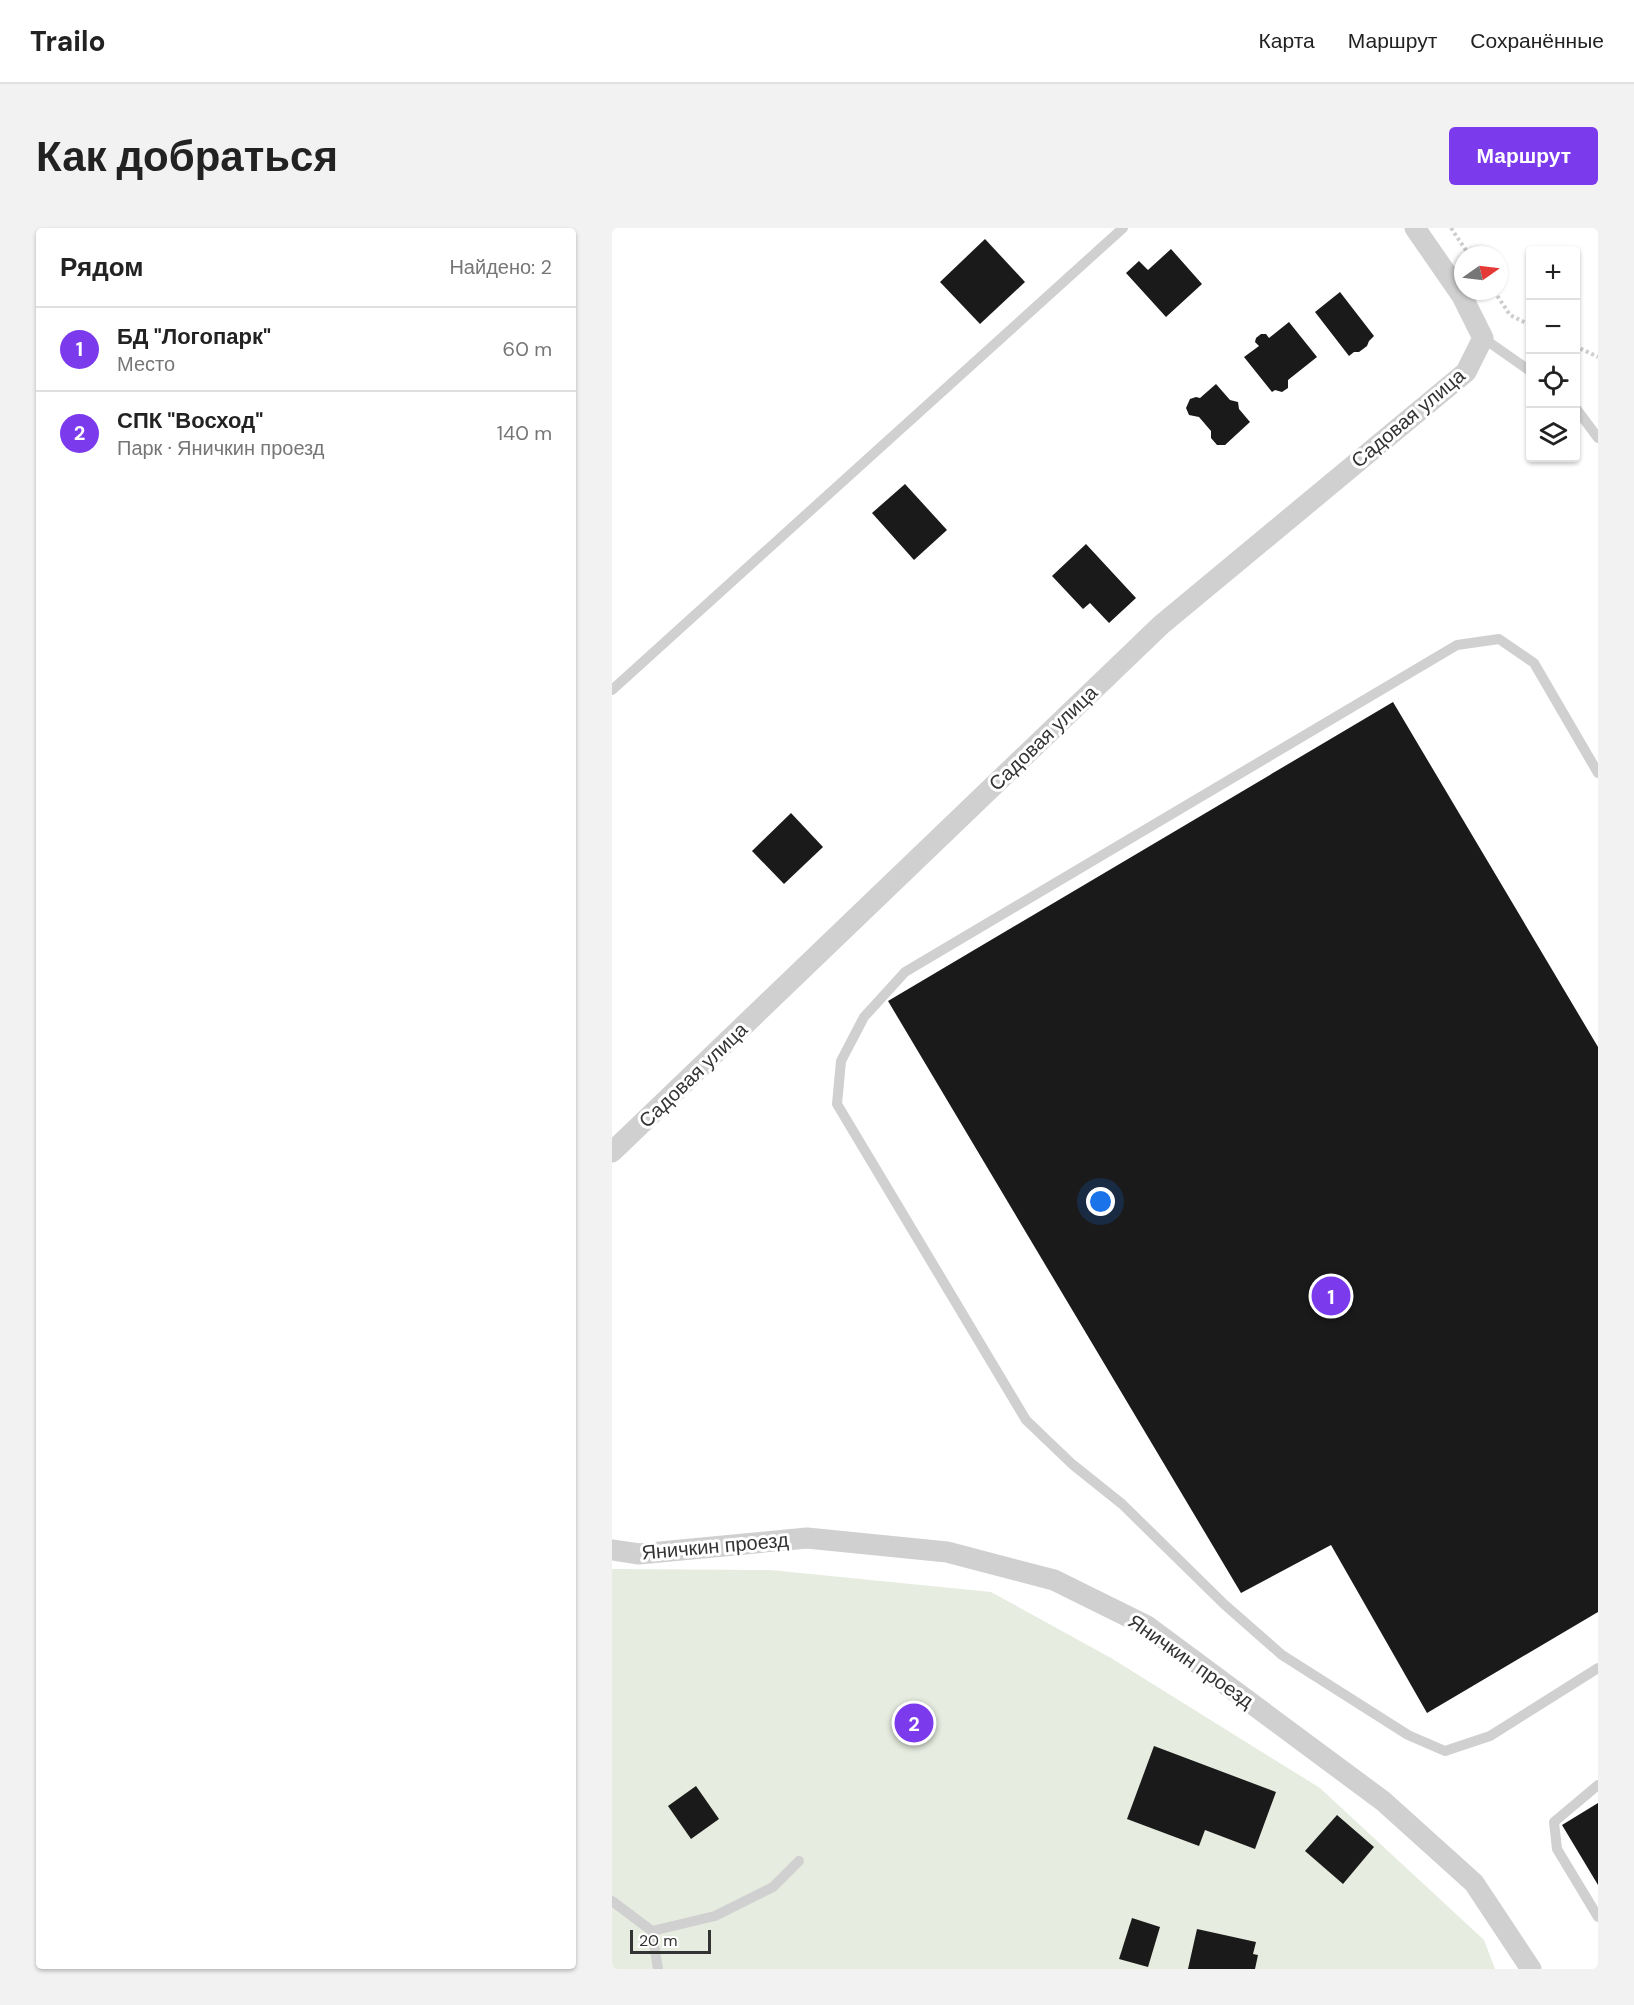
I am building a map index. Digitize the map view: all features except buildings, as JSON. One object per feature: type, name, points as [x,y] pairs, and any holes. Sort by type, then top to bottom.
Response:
[{"type":"street","points":[[1415,228],[1462,296],[1483,338]]},
{"type":"street","name":"Садовая улица","points":[[612,1152],[1161,625],[1466,372],[1483,338]]},
{"type":"street","name":"Яничкин проезд","points":[[612,1550],[639,1554],[807,1538],[947,1552],[1054,1580],[1148,1626],[1383,1801],[1474,1884],[1531,1969]]},
{"type":"lane","points":[[612,690],[1123,228]]},
{"type":"lane","points":[[1483,338],[1526,368]]},
{"type":"lane","points":[[1576,408],[1598,438]]},
{"type":"lane","points":[[1598,773],[1534,663],[1499,639],[1457,645],[905,972],[864,1017],[859,1026],[841,1061],[837,1104],[1026,1420],[1072,1464],[1122,1504],[1225,1605],[1282,1654],[1408,1735],[1445,1751],[1490,1736],[1598,1668]]},
{"type":"lane","points":[[1598,1785],[1554,1822],[1557,1849],[1598,1917]]},
{"type":"lane","points":[[652,1930],[715,1916],[773,1887],[799,1861]]},
{"type":"lane","points":[[612,1901],[652,1930],[658,1969]]},
{"type":"path","points":[[1451,228],[1463,246]]},
{"type":"path","points":[[1500,300],[1510,315],[1526,323]]},
{"type":"path","points":[[1580,348],[1598,357]]},
{"type":"shaded area","points":[[612,1569],[770,1570],[991,1592],[1111,1658],[1320,1788],[1484,1940],[1495,1969],[612,1969]]},
{"type":"place","name":"БД \"Логопарк\"","points":[[1331,1296]]},
{"type":"place","name":"СПК \"Восход\"","points":[[914,1723]]}]
